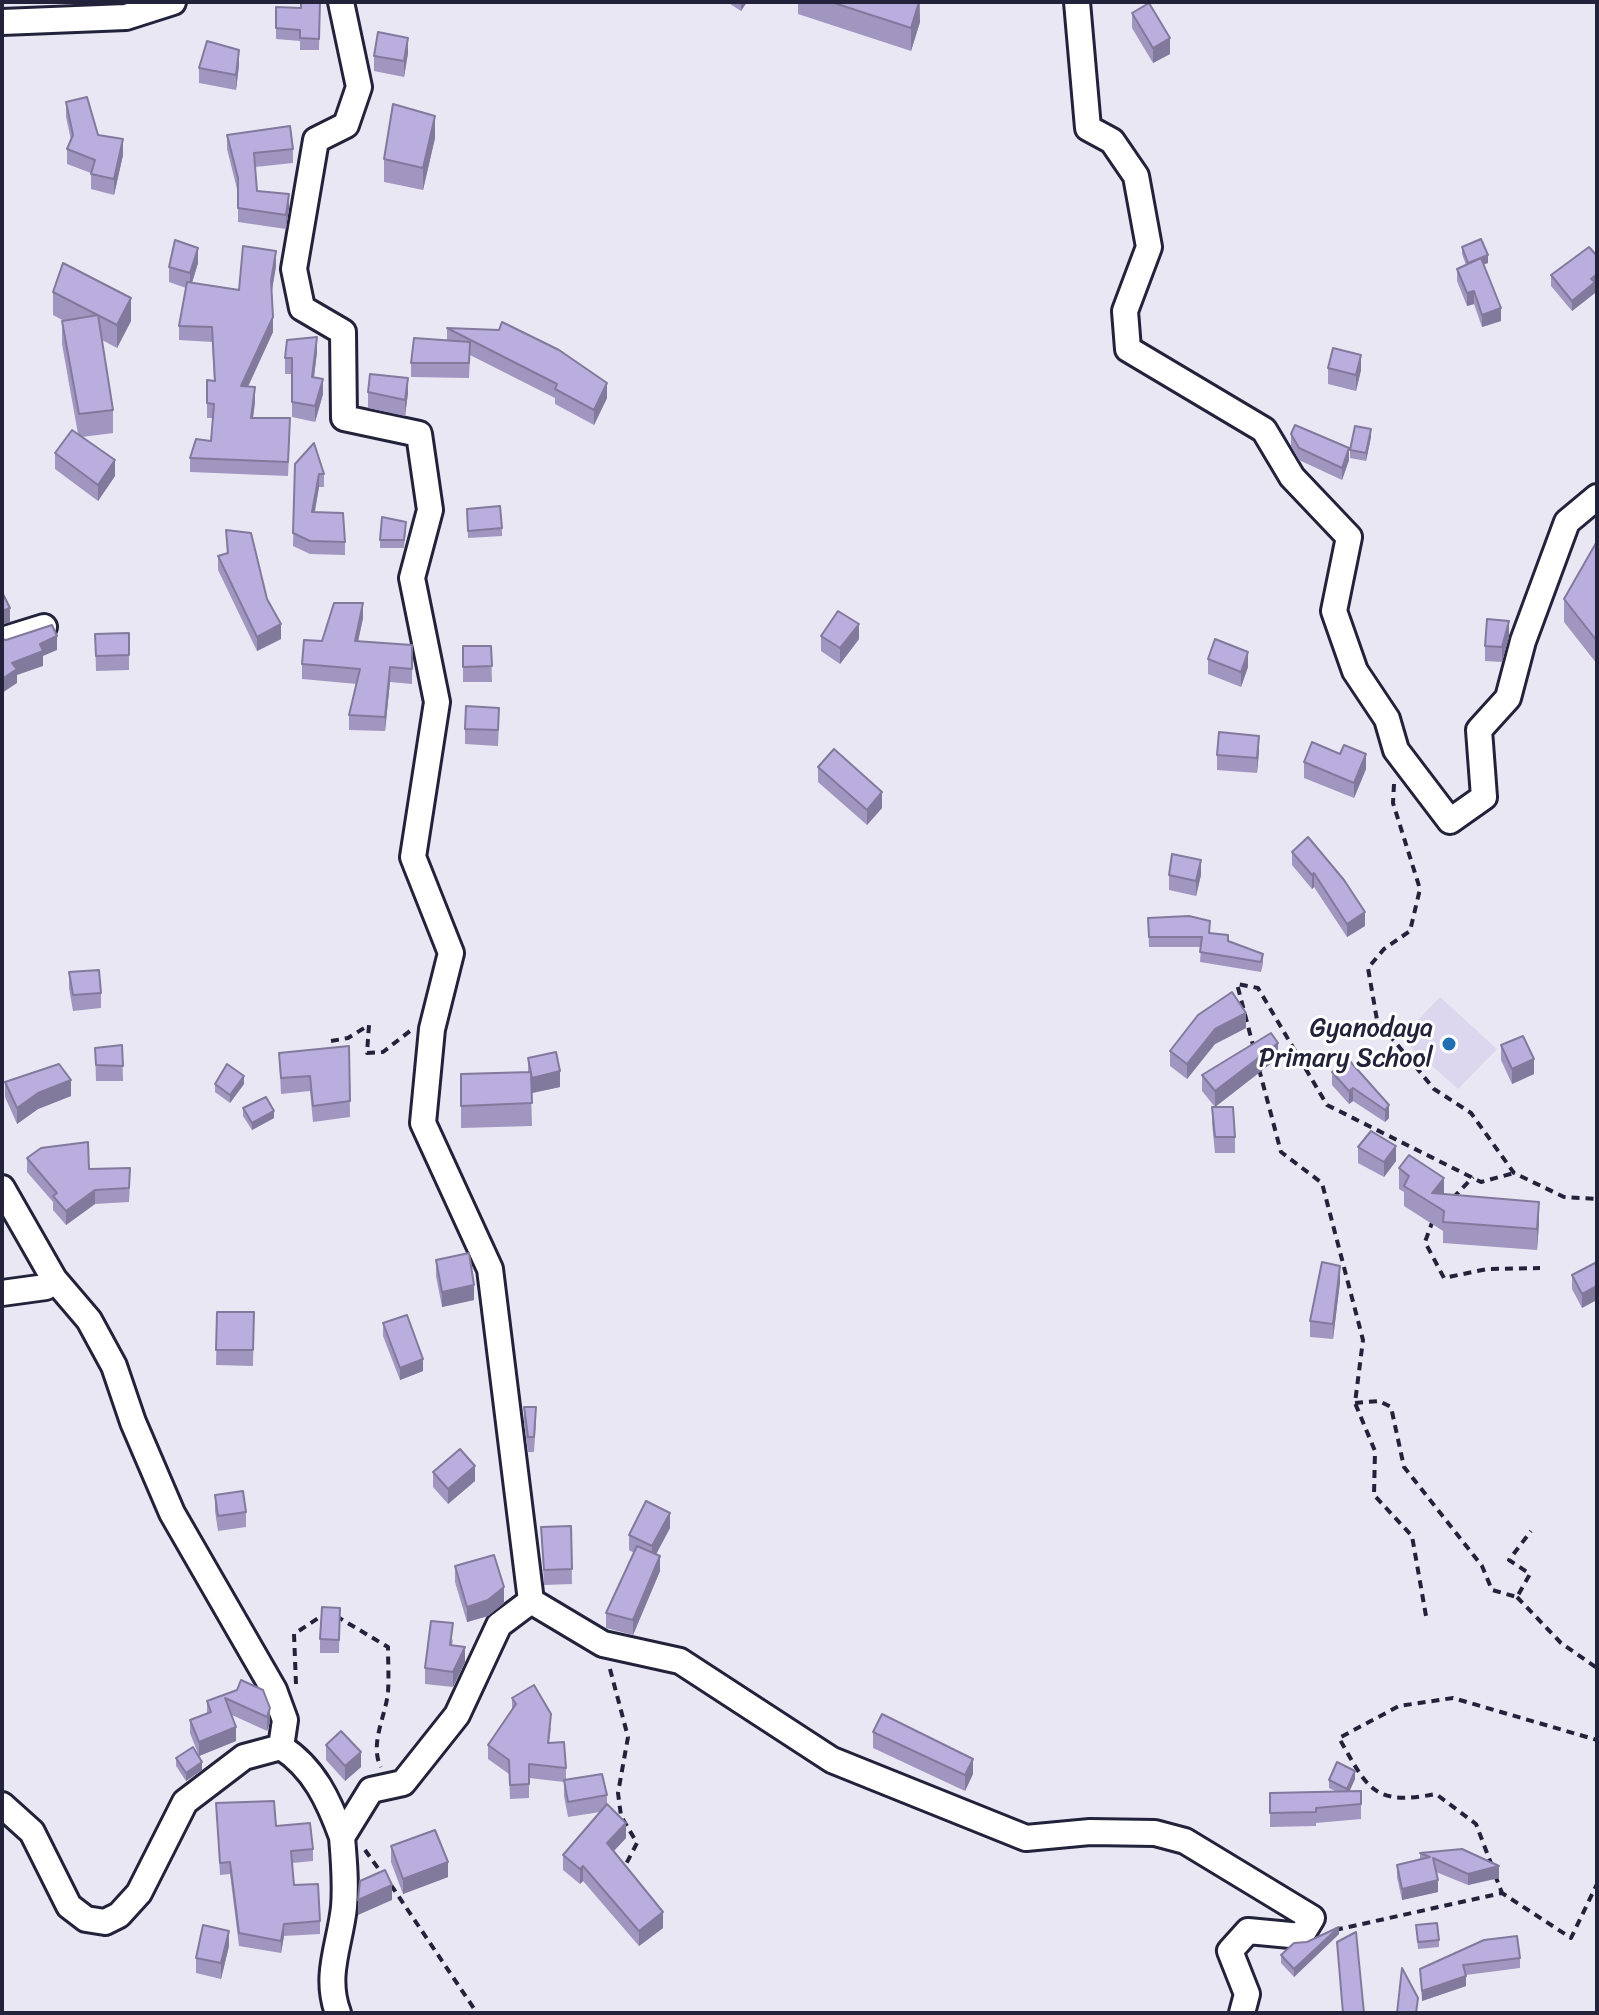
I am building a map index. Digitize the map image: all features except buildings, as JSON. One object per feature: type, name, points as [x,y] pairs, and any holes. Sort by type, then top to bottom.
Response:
[{"type":"street","points":[[2,22],[126,17],[173,2]]},
{"type":"street","points":[[341,2],[359,87],[346,125],[316,140],[294,269],[302,308],[343,332],[344,418],[419,434],[430,510],[412,578],[437,702],[413,857],[451,953],[432,1029],[423,1123],[490,1269],[531,1601]]},
{"type":"street","points":[[1077,2],[1088,128],[1112,141],[1136,176],[1149,247],[1125,311],[1128,349],[1264,430],[1292,477],[1349,537],[1334,611],[1355,671],[1387,719],[1396,750],[1450,821],[1484,797],[1479,730],[1508,698],[1523,641],[1567,522],[1597,497]]},
{"type":"street","points":[[2,640],[44,627]]},
{"type":"street","points":[[2,1188],[54,1279],[89,1320],[114,1366],[133,1422],[172,1513],[274,1690],[285,1720],[281,1747]]},
{"type":"street","points":[[2,1293],[46,1287],[54,1279]]},
{"type":"street","points":[[531,1601],[603,1644],[680,1661],[832,1760],[1026,1838],[1090,1832],[1155,1833],[1185,1841],[1312,1918],[1301,1936],[1248,1931],[1230,1951],[1247,1994],[1242,2013]]},
{"type":"street","points":[[342,1837],[371,1790],[390,1783],[403,1783],[457,1715],[499,1625],[531,1601]]},
{"type":"street","points":[[2,1805],[32,1832],[69,1906],[86,1919],[105,1922],[119,1915],[139,1893],[179,1811],[195,1792],[251,1754],[281,1747],[300,1759],[329,1801],[342,1837],[346,1871],[331,1978],[338,2013]]},
{"type":"path","points":[[1396,750],[1393,803],[1420,889],[1410,931],[1384,949],[1368,968],[1377,1020],[1434,1089],[1471,1113],[1514,1173],[1564,1197],[1597,1199]]},
{"type":"path","points":[[1426,1616],[1412,1536],[1374,1495],[1375,1451],[1355,1403],[1363,1340],[1322,1183],[1281,1152],[1237,984],[1258,988],[1327,1105],[1481,1182],[1514,1173]]},
{"type":"path","points":[[331,1041],[348,1038],[369,1025],[367,1053],[383,1052],[407,1032],[432,1029]]},
{"type":"path","points":[[1473,1177],[1432,1221],[1425,1242],[1444,1278],[1487,1269],[1540,1268]]},
{"type":"path","points":[[1355,1403],[1379,1401],[1391,1407],[1404,1467],[1482,1566],[1492,1590],[1517,1597],[1561,1643],[1597,1668]]},
{"type":"path","points":[[1517,1597],[1530,1574],[1509,1560],[1531,1531]]},
{"type":"path","points":[[274,1690],[298,1684],[294,1634],[324,1614],[341,1616],[388,1647],[388,1695],[377,1760],[390,1783]]},
{"type":"path","points":[[603,1644],[628,1737],[618,1793],[621,1816],[637,1843],[625,1866],[630,1875]]},
{"type":"path","points":[[1597,1740],[1453,1698],[1399,1706],[1339,1738],[1366,1786],[1400,1801],[1436,1794],[1476,1824],[1502,1893],[1571,1938],[1597,1884]]},
{"type":"path","points":[[342,1837],[369,1853],[477,2013]]},
{"type":"path","points":[[1301,1936],[1502,1893]]},
{"type":"shaded area","name":"Gyanodaya Primary School","points":[[1440,997],[1497,1049],[1458,1089],[1401,1038]]},
{"type":"place","name":"Gyanodaya Primary School","points":[[1449,1044]]}]
